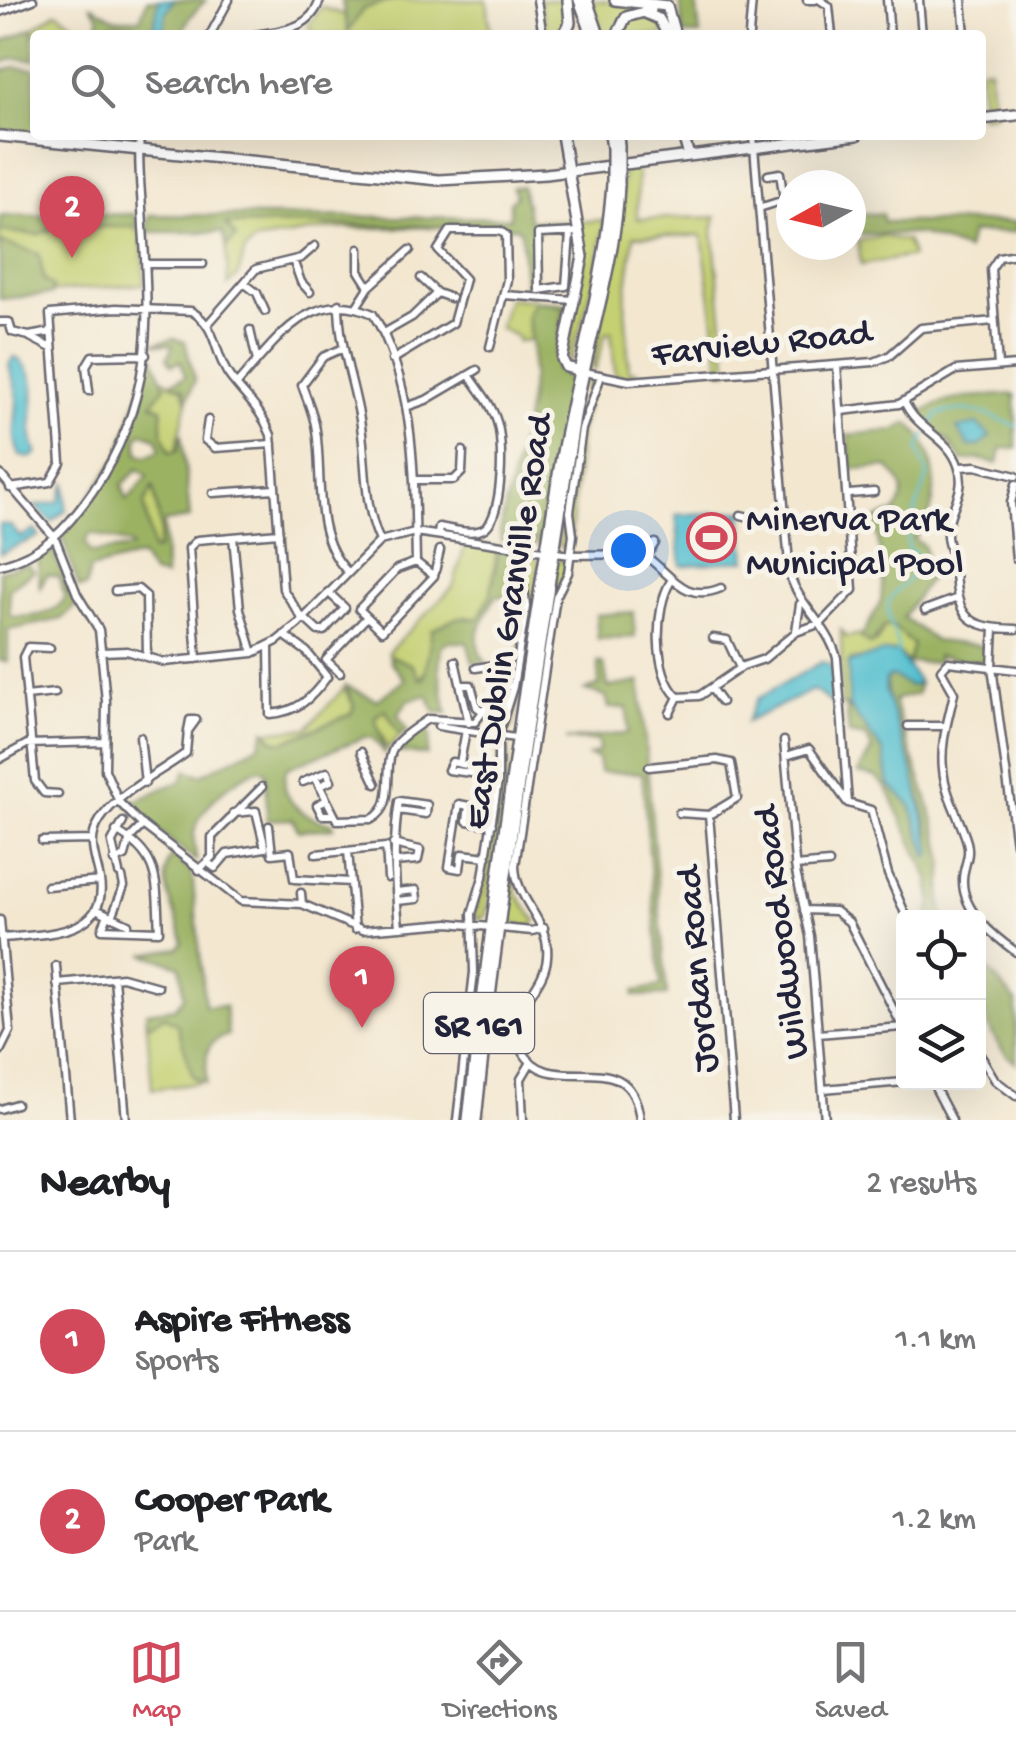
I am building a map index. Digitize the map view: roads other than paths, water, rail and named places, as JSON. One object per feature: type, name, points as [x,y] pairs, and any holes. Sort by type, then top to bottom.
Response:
[{"type":"main road","points":[[566,30],[570,22],[568,0]]},
{"type":"main road","points":[[579,0],[593,30]]},
{"type":"main road","points":[[587,0],[594,30]]},
{"type":"main road","points":[[615,0],[670,5]]},
{"type":"main road","points":[[619,30],[622,21],[640,12],[670,5]]},
{"type":"main road","points":[[670,5],[671,30]]},
{"type":"main road","points":[[640,12],[658,19],[667,30]]},
{"type":"main road","points":[[986,118],[1016,115]]},
{"type":"main road","points":[[0,136],[30,139]]},
{"type":"main road","points":[[37,140],[439,180],[568,171],[796,140]]},
{"type":"main road","points":[[563,140],[574,233],[582,258],[562,359],[566,367],[581,371]]},
{"type":"main road","name":"East Dublin Granville Road","points":[[468,1120],[518,738],[542,618],[558,477],[610,238],[616,184],[614,140]]},
{"type":"main road","points":[[687,140],[689,156]]},
{"type":"main road","name":"East Dublin Granville Road","points":[[493,927],[496,865],[593,301],[610,238]]},
{"type":"main road","name":"SR 161","points":[[476,1120],[493,927]]},
{"type":"street","points":[[4,0],[3,10],[33,0]]},
{"type":"street","points":[[213,30],[229,0]]},
{"type":"street","points":[[537,0],[542,30]]},
{"type":"street","points":[[749,30],[752,0]]},
{"type":"street","points":[[807,0],[829,6],[831,30]]},
{"type":"street","points":[[887,0],[890,30]]},
{"type":"street","points":[[919,0],[922,30]]},
{"type":"street","points":[[962,0],[965,30]]},
{"type":"street","points":[[279,30],[298,26],[319,3]]},
{"type":"street","points":[[0,566],[21,560],[55,538],[78,512],[123,442],[146,355],[149,309],[140,140]]},
{"type":"street","points":[[752,140],[790,576],[800,602],[820,622],[837,658],[848,802]]},
{"type":"street","points":[[758,208],[784,200],[780,173],[768,174]]},
{"type":"street","points":[[392,360],[452,323],[464,276],[439,253],[442,237],[450,230],[500,231],[507,245],[504,295],[490,347]]},
{"type":"street","points":[[538,232],[574,233],[566,286],[539,290],[538,232]]},
{"type":"street","points":[[207,325],[256,269],[293,260],[314,246]]},
{"type":"street","points":[[358,249],[359,271],[368,287]]},
{"type":"street","points":[[357,306],[368,287],[410,250]]},
{"type":"street","points":[[998,366],[992,264],[999,257],[1016,254]]},
{"type":"street","points":[[570,258],[582,258]]},
{"type":"street","points":[[293,260],[300,282],[310,292]]},
{"type":"street","points":[[146,264],[203,264]]},
{"type":"street","points":[[421,278],[437,293],[452,298]]},
{"type":"street","points":[[244,283],[256,293],[266,311]]},
{"type":"street","points":[[566,286],[576,296]]},
{"type":"street","points":[[384,333],[412,318],[437,293]]},
{"type":"street","points":[[504,295],[576,296]]},
{"type":"street","points":[[237,384],[299,317],[338,304],[357,306],[373,314],[384,333],[406,407],[414,480],[416,562]]},
{"type":"street","points":[[338,304],[341,349],[362,427],[368,502],[380,541]]},
{"type":"street","points":[[10,488],[50,482],[61,463],[50,314],[185,309],[207,325],[237,384],[262,413],[272,444],[284,589],[303,618],[321,632],[345,608],[328,592]]},
{"type":"street","name":"Farview Road","points":[[581,371],[629,382],[837,365],[885,359],[921,328],[994,321]]},
{"type":"street","points":[[0,322],[9,322],[12,332],[52,348]]},
{"type":"street","points":[[250,330],[258,361]]},
{"type":"street","points":[[29,336],[51,332]]},
{"type":"street","points":[[341,349],[322,357],[302,385],[316,426],[325,534],[334,558],[347,571]]},
{"type":"street","points":[[88,391],[86,366],[92,356],[146,355]]},
{"type":"street","points":[[678,697],[692,698],[764,658],[849,598],[854,587],[837,365]]},
{"type":"street","points":[[842,411],[904,402],[944,374],[1016,365]]},
{"type":"street","points":[[406,407],[473,372],[497,420],[498,508],[488,526],[480,531],[439,527],[438,534]]},
{"type":"street","name":"East Dublin Granville Road","points":[[544,928],[519,892],[515,866],[556,597],[568,573],[570,512],[582,429],[600,376]]},
{"type":"street","points":[[904,402],[916,423],[946,445],[960,467],[960,498],[947,532],[956,568],[955,599],[968,618],[994,628],[1016,629]]},
{"type":"street","points":[[208,420],[205,440],[215,448],[272,444]]},
{"type":"street","points":[[414,480],[454,480],[462,472],[464,452]]},
{"type":"street","points":[[960,467],[976,466],[1016,476]]},
{"type":"street","points":[[0,474],[55,538],[77,594],[98,630],[108,782],[119,802],[241,901],[302,904],[355,929],[471,924],[544,928],[547,964],[516,1021],[520,1046],[530,1062],[556,1074],[614,1077],[632,1092],[640,1120]]},
{"type":"street","points":[[1016,484],[1012,503],[1016,559]]},
{"type":"street","points":[[213,494],[275,489]]},
{"type":"street","points":[[849,494],[874,492]]},
{"type":"street","points":[[741,516],[766,521],[784,513]]},
{"type":"street","points":[[102,652],[148,656],[164,662],[252,653],[284,636],[380,541],[416,532],[570,555],[631,552],[647,556],[672,581],[692,592],[721,588]]},
{"type":"street","points":[[197,660],[188,553],[192,543],[278,534]]},
{"type":"street","points":[[233,537],[240,609],[252,653]]},
{"type":"street","points":[[647,556],[655,544]]},
{"type":"street","name":"East Dublin Granville Road","points":[[457,1120],[474,972],[471,924],[492,826],[498,781],[498,735],[513,687],[526,607],[524,574],[528,548]]},
{"type":"street","points":[[416,562],[397,569],[360,608],[382,631],[434,576],[440,550]]},
{"type":"street","points":[[416,562],[434,576]]},
{"type":"street","points":[[672,581],[662,597],[660,614],[664,676],[678,697]]},
{"type":"street","points":[[115,591],[138,589],[146,596],[148,656]]},
{"type":"street","points":[[925,610],[955,599]]},
{"type":"street","points":[[796,632],[800,602]]},
{"type":"street","points":[[340,673],[326,660],[367,617]]},
{"type":"street","points":[[994,628],[992,667],[1016,844]]},
{"type":"street","points":[[268,646],[270,714],[289,712],[308,700],[327,677],[307,652],[284,636]]},
{"type":"street","points":[[713,638],[726,640],[740,668]]},
{"type":"street","points":[[50,648],[35,645],[24,652],[26,696],[37,786],[44,793],[58,794]]},
{"type":"street","points":[[455,661],[468,727],[460,763]]},
{"type":"street","points":[[1016,670],[948,662],[942,667],[954,693],[946,726],[943,770],[967,844],[969,860],[962,882],[966,896],[990,932],[1016,952]]},
{"type":"street","points":[[476,668],[500,664],[505,686],[513,687]]},
{"type":"street","points":[[461,685],[471,685],[477,707],[484,712]]},
{"type":"street","points":[[711,688],[720,702]]},
{"type":"street","points":[[26,696],[55,693]]},
{"type":"street","points":[[670,713],[678,697]]},
{"type":"street","points":[[438,726],[468,727],[495,701],[507,702]]},
{"type":"street","points":[[315,777],[325,801],[317,804],[322,815],[332,815],[344,822],[379,816],[396,744],[428,719],[518,738]]},
{"type":"street","points":[[908,726],[946,726]]},
{"type":"street","points":[[2,938],[80,926],[96,908],[100,881],[92,840],[100,818],[186,753],[188,731]]},
{"type":"street","points":[[140,737],[145,783]]},
{"type":"street","name":"Wildwood Road","points":[[784,741],[825,1120]]},
{"type":"street","points":[[0,759],[11,749],[32,743],[104,742]]},
{"type":"street","points":[[786,756],[809,749],[848,802],[871,810],[888,874],[904,910]]},
{"type":"street","points":[[361,752],[376,784]]},
{"type":"street","points":[[649,767],[717,760],[731,764],[736,774],[736,798],[709,815],[680,813]]},
{"type":"street","points":[[372,774],[390,771]]},
{"type":"street","points":[[303,782],[328,772],[331,781],[319,786]]},
{"type":"street","points":[[199,870],[212,857],[212,838],[262,787]]},
{"type":"street","points":[[487,858],[462,854],[460,869],[450,868],[460,804],[469,806],[466,821],[492,826]]},
{"type":"street","points":[[388,878],[389,846],[398,808]]},
{"type":"street","points":[[207,862],[215,868],[227,854],[264,850],[256,811],[233,813]]},
{"type":"street","name":"Jordan Road","points":[[709,815],[734,1120]]},
{"type":"street","points":[[116,831],[145,851],[154,869],[158,930],[126,933],[102,929],[124,886],[112,842],[116,831],[122,822]]},
{"type":"street","points":[[114,860],[124,856],[130,838],[143,825]]},
{"type":"street","points":[[269,826],[272,854],[290,852],[302,904]]},
{"type":"street","points":[[42,842],[92,840]]},
{"type":"street","points":[[389,846],[394,862],[399,927]]},
{"type":"street","points":[[316,854],[389,846],[420,849],[418,860],[394,862]]},
{"type":"street","points":[[348,851],[355,929]]},
{"type":"street","points":[[795,866],[828,862]]},
{"type":"street","points":[[47,886],[100,881]]},
{"type":"street","points":[[301,887],[351,882]]},
{"type":"street","points":[[396,892],[416,890],[417,899],[397,901]]},
{"type":"street","points":[[96,908],[128,924]]},
{"type":"street","points":[[804,910],[826,908],[849,922],[896,1014]]},
{"type":"street","points":[[0,920],[4,1015],[10,1031],[0,1051]]},
{"type":"street","points":[[56,966],[70,1120]]},
{"type":"street","points":[[57,983],[114,978],[143,980],[158,987]]},
{"type":"street","points":[[114,978],[126,1120]]},
{"type":"street","points":[[818,1034],[896,1028]]},
{"type":"street","points":[[523,1120],[521,1079],[530,1062]]},
{"type":"street","points":[[986,1065],[995,1080],[1016,1096]]},
{"type":"street","points":[[823,1088],[896,1083]]},
{"type":"street","points":[[936,1090],[952,1120]]},
{"type":"street","points":[[0,1109],[16,1104]]},
{"type":"water","points":[[159,0],[174,0],[166,11],[164,30],[154,30]]},
{"type":"water","points":[[14,356],[25,366],[33,389],[32,428],[37,453],[31,458],[20,456],[15,441],[17,394],[9,365]]},
{"type":"water","points":[[977,424],[990,436],[980,446],[969,446],[957,428]]},
{"type":"water","points":[[66,482],[66,510],[52,522],[35,506],[59,502]]},
{"type":"water","name":"Minerva Park Municipal Pool","points":[[742,511],[746,560],[681,566],[676,515]]},
{"type":"water","points":[[0,524],[11,526],[20,537],[35,530],[39,536],[0,554]]},
{"type":"water","points":[[883,652],[898,652],[919,683],[910,686],[892,676],[886,679],[885,690],[913,771],[932,853],[928,857],[911,805],[889,785],[884,753],[849,706],[848,663]]},
{"type":"water","points":[[822,662],[832,666],[836,706],[813,690],[746,722],[757,699]]},
{"type":"waterway","points":[[929,428],[938,414],[961,410],[979,412],[1016,426]]},
{"type":"waterway","points":[[898,652],[888,605],[914,571],[915,551],[908,552],[908,533],[928,475],[918,449],[926,434]]},
{"type":"place","name":"Cooper Park","points":[[72,258]]},
{"type":"place","name":"Minerva Park Municipal Pool","points":[[711,538]]},
{"type":"place","name":"Aspire Fitness","points":[[362,1028]]}]
